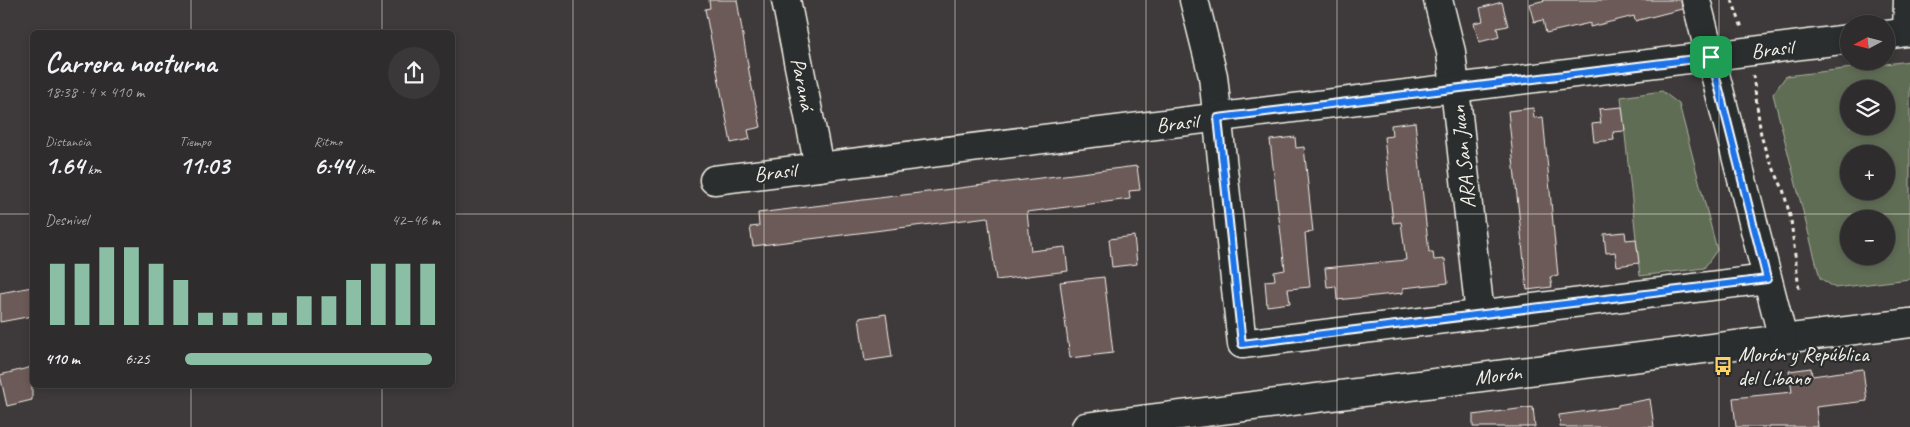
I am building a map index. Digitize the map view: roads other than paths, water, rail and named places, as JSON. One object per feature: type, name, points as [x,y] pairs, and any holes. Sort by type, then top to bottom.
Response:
[{"type":"street","name":"Paraná","points":[[786,0],[819,167]]},
{"type":"street","points":[[1194,0],[1213,76],[1242,344],[1767,279]]},
{"type":"street","name":"ARA San Juan","points":[[1438,0],[1451,52],[1480,315]]},
{"type":"street","points":[[1696,0],[1783,339]]},
{"type":"street","points":[[1897,33],[1908,0]]},
{"type":"street","name":"Brasil","points":[[714,180],[1840,40]]},
{"type":"street","name":"Morón","points":[[1086,427],[1910,323]]},
{"type":"place","name":"Morón y República del Líbano","points":[[1723,366]]}]
